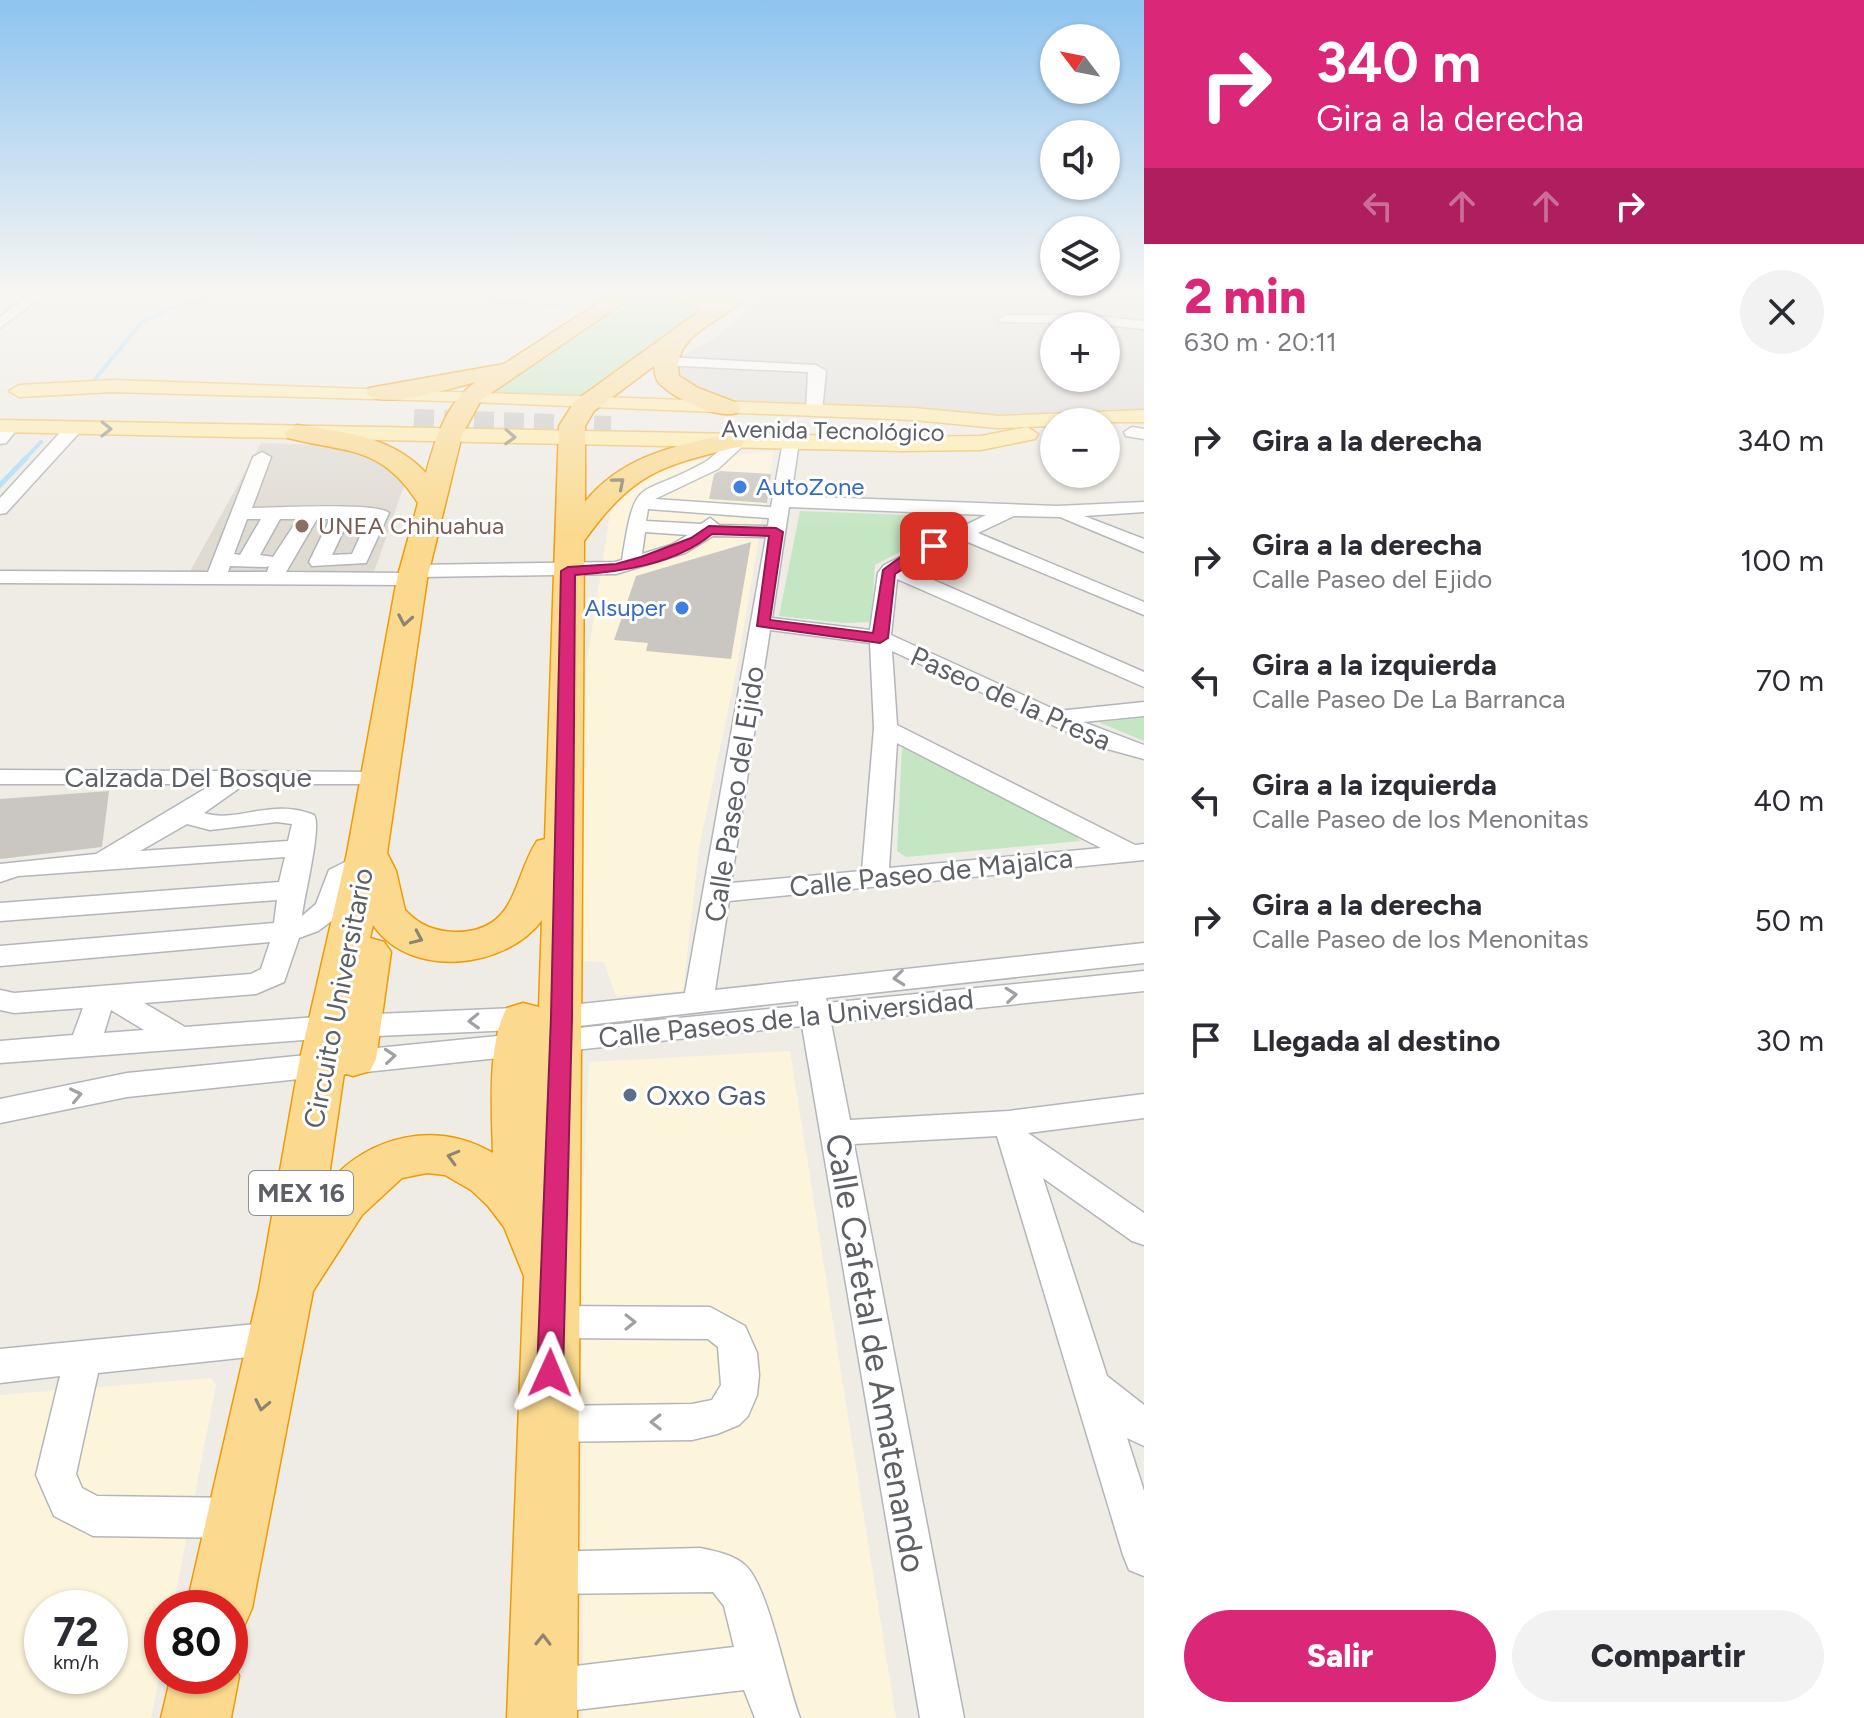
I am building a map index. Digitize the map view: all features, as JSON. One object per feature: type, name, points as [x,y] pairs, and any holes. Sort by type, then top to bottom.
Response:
[{"type":"highway","points":[[378,393],[459,381],[483,372]]},
{"type":"highway","name":"MEX 16","points":[[428,424],[505,372]]},
{"type":"highway","points":[[551,1300],[522,1211],[517,1151],[540,1030],[565,800],[568,556],[599,420],[648,372]]},
{"type":"highway","points":[[668,372],[668,379],[676,385],[728,408]]},
{"type":"highway","name":"Circuito Universitario","points":[[223,1590],[342,1044],[369,867],[377,777],[413,575],[430,501],[428,424]]},
{"type":"highway","points":[[297,433],[345,440],[395,456],[420,480],[430,501]]},
{"type":"highway","points":[[568,556],[612,488],[630,474],[681,454],[736,441]]},
{"type":"highway","points":[[369,867],[390,919],[420,941],[458,947],[492,941],[521,921],[540,890],[565,800]]},
{"type":"highway","points":[[540,1030],[551,1300],[542,1705]]},
{"type":"highway","points":[[281,1314],[344,1202],[364,1179],[397,1157],[421,1153],[458,1157],[499,1183],[522,1211]]},
{"type":"highway","points":[[196,1718],[201,1694]]},
{"type":"main road","points":[[10,391],[112,386],[471,396],[736,441],[981,443],[1027,434]]},
{"type":"main road","points":[[10,391],[428,424]]},
{"type":"main road","points":[[428,424],[446,395]]},
{"type":"main road","points":[[0,403],[428,424]]},
{"type":"main road","points":[[4,430],[297,433],[428,424],[599,420],[728,408],[960,416],[997,422]]},
{"type":"main road","name":"Avenida Tecnológico","points":[[599,420],[997,422],[1141,428]]},
{"type":"main road","name":"Avenida Tecnológico","points":[[599,420],[1040,434]]},
{"type":"main road","name":"Avenida Tecnológico","points":[[1120,430],[1141,428]]},
{"type":"street","points":[[814,411],[818,372]]},
{"type":"street","points":[[0,509],[73,429]]},
{"type":"street","points":[[631,564],[641,503],[660,487],[722,459],[736,441]]},
{"type":"street","name":"Calle Paseo del Ejido","points":[[698,1004],[719,893],[791,442]]},
{"type":"street","points":[[219,569],[262,457]]},
{"type":"street","points":[[641,503],[779,515],[1011,510],[1057,512],[1144,507]]},
{"type":"street","points":[[709,530],[711,508]]},
{"type":"street","points":[[219,569],[247,560],[277,570],[359,559],[380,514],[372,510],[239,514]]},
{"type":"street","points":[[875,878],[886,728],[880,638],[886,581],[891,569],[1011,510]]},
{"type":"street","points":[[319,562],[343,511]]},
{"type":"street","points":[[277,570],[312,512]]},
{"type":"street","points":[[1057,512],[1144,546]]},
{"type":"street","points":[[247,560],[274,513]]},
{"type":"street","points":[[635,526],[709,530],[779,515]]},
{"type":"street","points":[[0,577],[219,569],[413,575],[568,556],[631,564],[678,549],[709,530]]},
{"type":"street","points":[[963,533],[1144,609]]},
{"type":"street","points":[[891,569],[1144,680]]},
{"type":"street","name":"Paseo de la Presa","points":[[762,623],[880,638],[1125,749],[1144,752]]},
{"type":"street","points":[[1056,718],[1144,709]]},
{"type":"street","points":[[886,728],[1138,852]]},
{"type":"street","name":"Calzada Del Bosque","points":[[0,777],[377,777]]},
{"type":"street","points":[[98,863],[189,812],[240,777]]},
{"type":"street","points":[[0,1000],[14,1003],[256,984],[274,975],[287,931],[291,890],[302,848],[305,820],[298,814],[280,813],[204,824],[192,818],[189,812]]},
{"type":"street","points":[[0,874],[13,868],[302,848]]},
{"type":"street","name":"Calle Paseo de Majalca","points":[[719,893],[1138,852]]},
{"type":"street","points":[[0,956],[287,931],[314,925],[331,906],[338,876],[369,867]]},
{"type":"street","points":[[0,912],[291,890]]},
{"type":"street","name":"Calle Paseos de la Universidad","points":[[540,1030],[698,1004],[812,1002],[1144,953]]},
{"type":"street","name":"Calle Paseos de la Universidad","points":[[0,1052],[182,1039],[342,1044],[540,1030],[812,1002],[1144,981]]},
{"type":"street","points":[[99,995],[120,1002],[182,1039]]},
{"type":"street","points":[[84,1046],[96,1016],[99,995]]},
{"type":"street","name":"Calle Cafetal de Amatenando","points":[[812,1002],[942,1718]]},
{"type":"street","name":"Calle Paseos de la Universidad","points":[[0,1111],[342,1044]]},
{"type":"street","points":[[837,1133],[1013,1133],[1144,1106]]},
{"type":"street","points":[[1013,1133],[1144,1231]]},
{"type":"street","points":[[1013,1133],[1144,1555]]},
{"type":"street","points":[[549,1424],[692,1422],[713,1418],[728,1411],[737,1400],[740,1383],[736,1347],[731,1336],[710,1323],[551,1300]]},
{"type":"street","points":[[0,1366],[83,1358],[281,1314]]},
{"type":"street","points":[[83,1358],[56,1475],[68,1502],[93,1516],[238,1518]]},
{"type":"street","points":[[1092,1387],[1144,1428]]},
{"type":"street","points":[[545,1573],[700,1569],[724,1575],[742,1595],[759,1666],[778,1718]]},
{"type":"street","points":[[542,1705],[759,1666]]},
{"type":"shaded area","points":[[675,372],[1040,372],[1040,392],[1120,392],[1120,372],[1144,372],[1144,411],[1040,408],[1040,416],[786,409],[711,400],[673,379]]},
{"type":"shaded area","name":"UNEA Chihuahua","points":[[261,443],[326,445],[372,457],[406,480],[372,578],[189,573]]},
{"type":"shaded area","points":[[774,451],[736,672],[699,848],[683,991],[616,996],[604,962],[582,961],[580,849],[586,669],[610,513],[626,492],[663,469],[707,458]]},
{"type":"shaded area","points":[[790,1051],[896,1718],[583,1718],[581,1239],[589,1062]]},
{"type":"shaded area","points":[[211,1378],[216,1385],[176,1590],[144,1590],[144,1694],[156,1694],[151,1718],[0,1718],[0,1395]]},
{"type":"green space","points":[[518,372],[615,372],[578,399],[483,394]]},
{"type":"green space","points":[[800,511],[966,517],[875,565],[871,622],[844,623],[779,616]]},
{"type":"green space","points":[[1144,718],[1144,741],[1098,722]]},
{"type":"green space","points":[[909,747],[1073,832],[1080,841],[906,857],[897,851],[902,748]]},
{"type":"building","name":"AutoZone","points":[[720,471],[771,474],[767,503],[709,499],[714,474]]},
{"type":"building","name":"Alsuper","points":[[751,542],[731,659],[646,651],[648,643],[614,640],[636,576]]},
{"type":"building","points":[[109,791],[102,847],[0,859],[0,799]]},
{"type":"waterway","points":[[96,378],[101,372]]},
{"type":"waterway","points":[[24,460],[41,442]]},
{"type":"waterway","points":[[0,485],[26,458]]},
{"type":"tunnel","points":[[414,419],[611,426]]},
{"type":"place","name":"AutoZone","points":[[740,487]]},
{"type":"place","name":"UNEA Chihuahua","points":[[302,526]]},
{"type":"place","name":"Alsuper","points":[[682,608]]},
{"type":"place","name":"Oxxo Gas","points":[[630,1095]]},
{"type":"route","points":[[550,1373],[561,1017],[568,571],[616,568],[646,560],[696,541],[709,530],[776,532],[762,623],[880,638],[888,573],[905,560],[934,546]]}]
